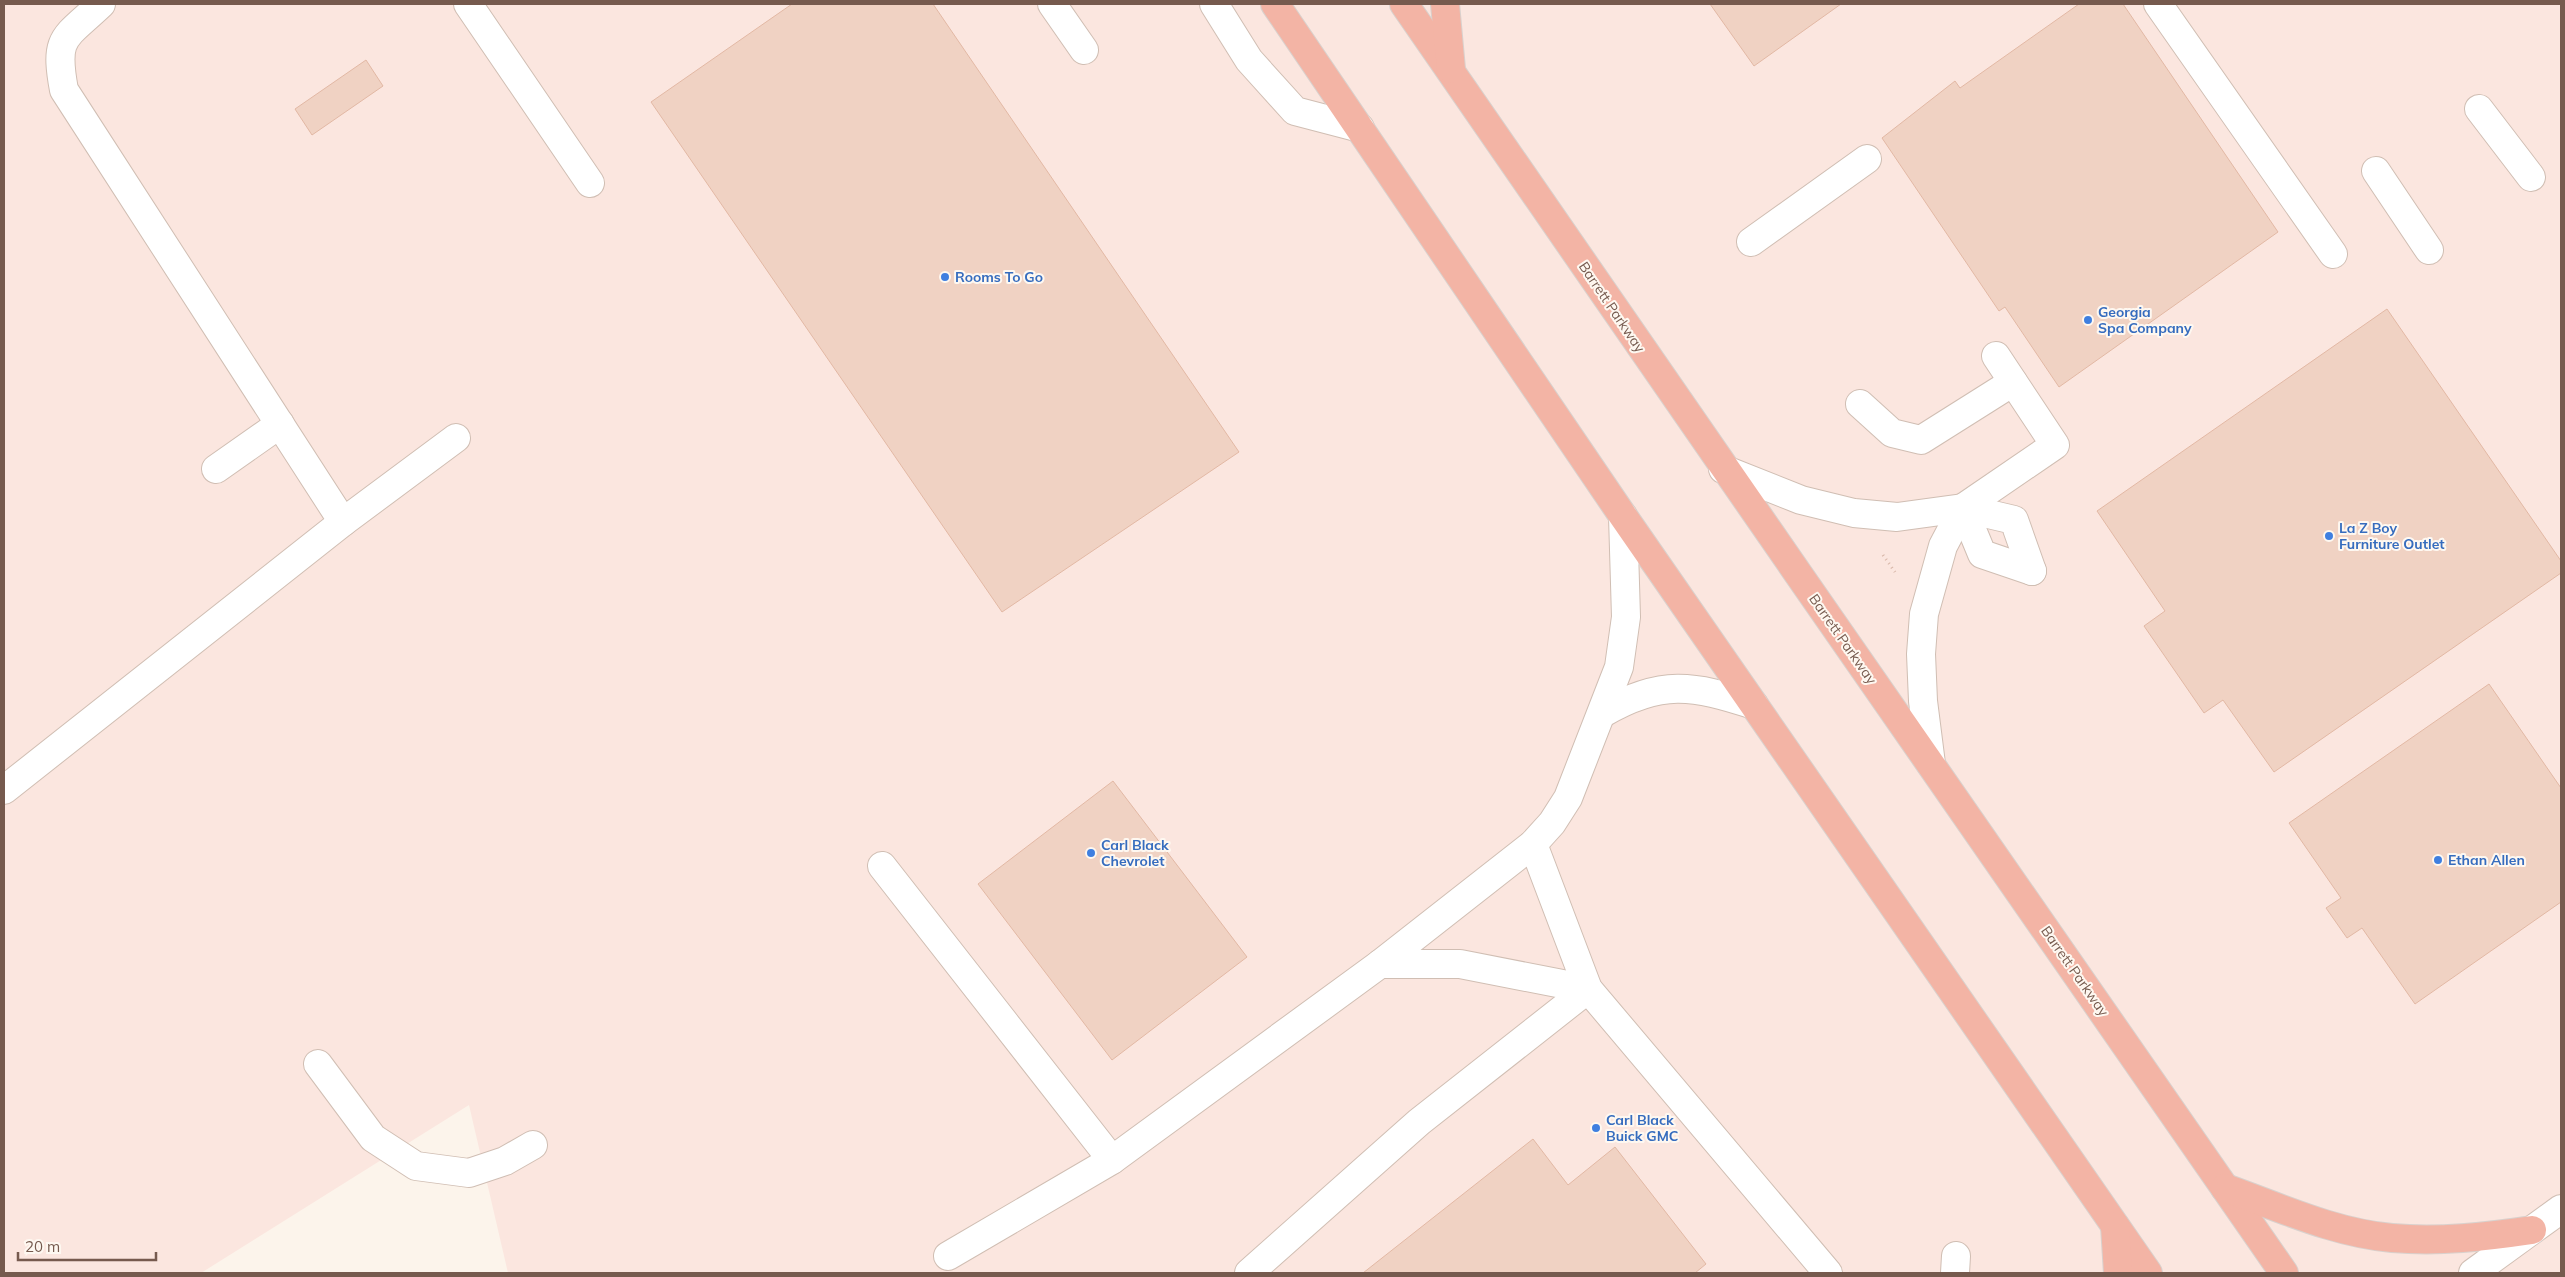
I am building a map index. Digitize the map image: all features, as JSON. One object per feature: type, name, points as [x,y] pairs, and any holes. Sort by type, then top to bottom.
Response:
[{"type":"highway","points":[[1275,4],[1622,516],[2148,1273]]},
{"type":"highway","name":"Barrett Parkway","points":[[1404,4],[1723,470],[1931,764],[2284,1273]]},
{"type":"highway","points":[[1445,4],[1451,72]]},
{"type":"highway","points":[[2225,1188],[2345,1229],[2390,1238],[2438,1240],[2483,1237],[2532,1230]]},
{"type":"highway","points":[[2115,1226],[2118,1273]]},
{"type":"street","points":[[101,4],[62,40],[58,60],[64,90],[343,522]]},
{"type":"street","points":[[468,4],[590,183]]},
{"type":"street","points":[[1052,4],[1084,50]]},
{"type":"street","points":[[1214,4],[1249,60],[1295,111],[1360,128]]},
{"type":"street","points":[[2158,4],[2332,254]]},
{"type":"street","points":[[2479,109],[2531,177]]},
{"type":"street","points":[[1751,242],[1866,159]]},
{"type":"street","points":[[2376,171],[2429,250]]},
{"type":"street","points":[[1723,470],[1801,500],[1854,513],[1897,517],[1963,508],[2055,445],[1996,356]]},
{"type":"street","points":[[1860,404],[1892,433],[1922,440],[2013,382]]},
{"type":"street","points":[[216,470],[280,424]]},
{"type":"street","points":[[4,790],[343,522],[456,438]]},
{"type":"street","points":[[1931,764],[1921,663],[1924,614],[1943,546],[1963,508]]},
{"type":"street","points":[[948,1256],[1112,1160],[1380,964],[1533,844],[1552,823],[1568,798],[1604,713],[1620,667],[1626,618],[1622,516]]},
{"type":"street","points":[[1604,713],[1625,700],[1669,688],[1695,689],[1754,705]]},
{"type":"street","points":[[1533,844],[1588,989],[1828,1273]]},
{"type":"street","points":[[882,866],[1112,1160]]},
{"type":"street","points":[[1380,964],[1460,964],[1588,989]]},
{"type":"street","points":[[1249,1273],[1419,1122],[1588,989]]},
{"type":"street","points":[[318,1064],[373,1138],[416,1166],[469,1173],[504,1161],[534,1145]]},
{"type":"street","points":[[2473,1273],[2561,1209]]},
{"type":"path","points":[[1879,548],[1901,580]]},
{"type":"shaded area","points":[[4,4],[2561,4],[2561,1273],[508,1273],[469,1105],[201,1273],[4,1273]]},
{"type":"building","name":"Rooms To Go","points":[[792,4],[933,4],[1239,452],[1002,612],[651,102]]},
{"type":"building","points":[[1710,4],[1841,4],[1754,66]]},
{"type":"building","points":[[2079,4],[2123,4],[2278,232],[2059,387],[2005,307],[1999,311],[1882,138],[1955,81],[1960,88]]},
{"type":"building","points":[[366,60],[383,86],[312,135],[295,109]]},
{"type":"building","name":"La Z Boy Furniture Outlet","points":[[2387,309],[2561,561],[2561,573],[2274,772],[2223,700],[2204,713],[2144,626],[2165,611],[2097,511]]},
{"type":"building","name":"Ethan Allen","points":[[2489,684],[2561,788],[2561,902],[2415,1004],[2362,928],[2347,938],[2326,908],[2341,898],[2289,823]]},
{"type":"building","points":[[1113,781],[1247,957],[1112,1060],[978,884]]},
{"type":"building","points":[[1533,1139],[1568,1185],[1615,1147],[1706,1264],[1695,1273],[1363,1273]]},
{"type":"place","name":"Rooms To Go","points":[[945,277]]},
{"type":"place","name":"Georgia Spa Company","points":[[2088,320]]},
{"type":"place","name":"La Z Boy Furniture Outlet","points":[[2329,536]]},
{"type":"place","name":"Carl Black Chevrolet","points":[[1091,853]]},
{"type":"place","name":"Ethan Allen","points":[[2438,860]]},
{"type":"place","name":"Carl Black Buick GMC","points":[[1596,1128]]}]
